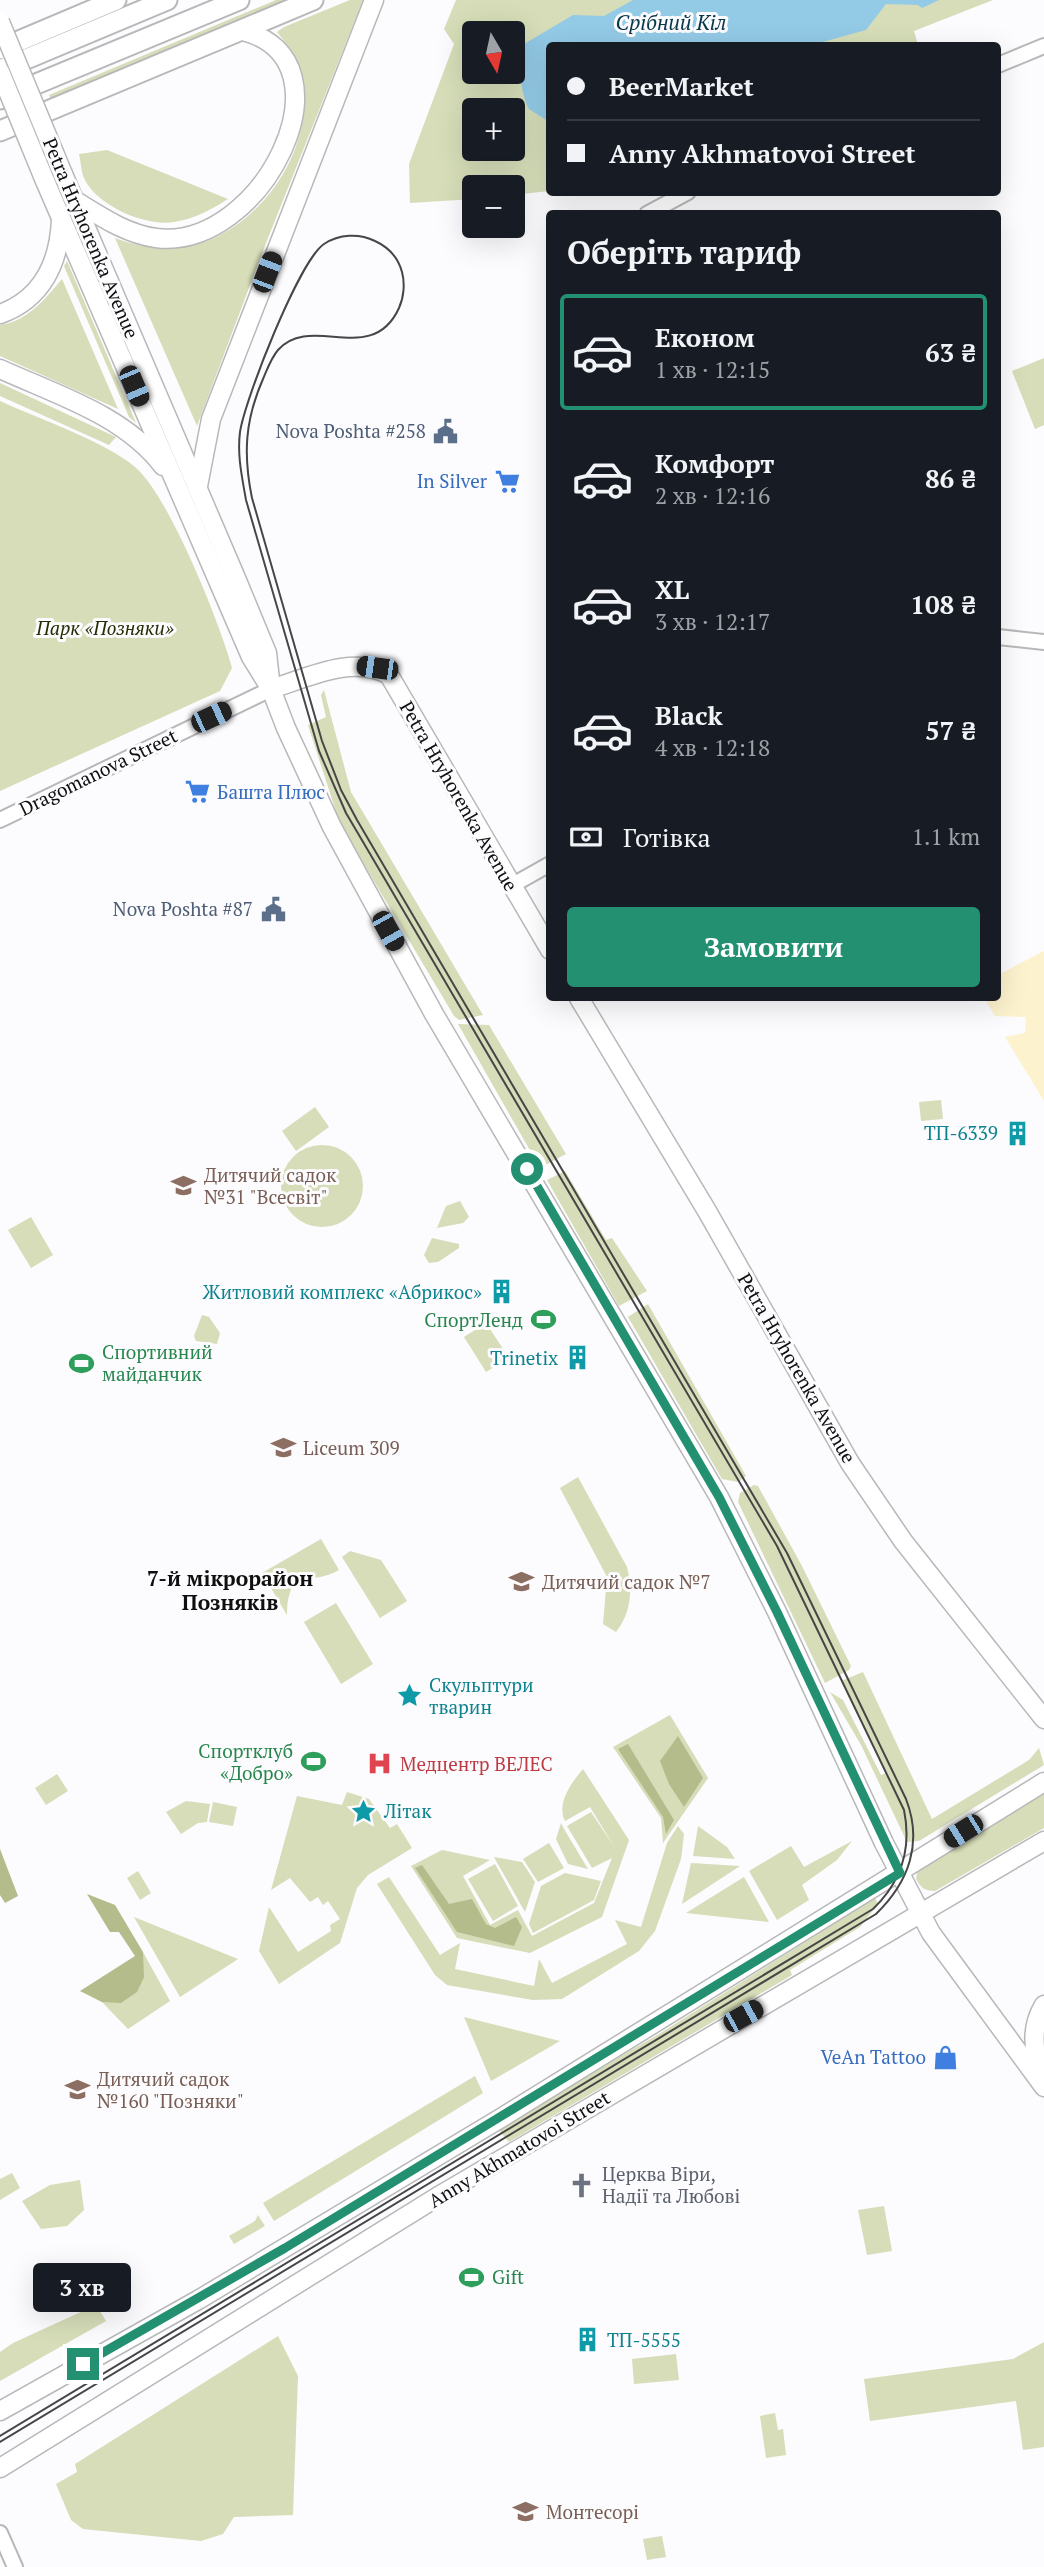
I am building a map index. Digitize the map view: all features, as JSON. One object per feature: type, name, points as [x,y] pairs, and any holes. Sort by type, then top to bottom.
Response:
[{"type":"highway","points":[[0,49],[116,0]]},
{"type":"highway","points":[[0,71],[167,0]]},
{"type":"highway","points":[[0,99],[239,0]]},
{"type":"highway","points":[[0,131],[313,0]]},
{"type":"main road","points":[[198,486],[211,419],[374,0]]},
{"type":"main road","name":"Petra Hryhorenka Avenue","points":[[0,22],[267,653],[271,689]]},
{"type":"main road","points":[[74,200],[106,220],[139,234],[174,238],[216,224],[237,212],[253,197],[288,138],[296,100],[283,56],[261,35],[243,31]]},
{"type":"main road","name":"Petra Hryhorenka Avenue","points":[[0,71],[250,657],[271,689],[324,812],[401,955],[719,1497],[777,1612],[900,1873],[922,1913],[945,1953],[1044,2087]]},
{"type":"main road","points":[[0,314],[30,299],[42,285],[54,263],[60,242],[61,217]]},
{"type":"main road","points":[[0,369],[104,416],[156,456],[176,483]]},
{"type":"main road","name":"Petra Hryhorenka Avenue","points":[[271,689],[359,666],[377,668],[389,675],[546,943]]},
{"type":"main road","name":"Petra Hryhorenka Avenue","points":[[581,1001],[707,1210],[850,1462],[903,1541],[1044,1719]]},
{"type":"main road","name":"Anny Akhmatovoi Street","points":[[0,2411],[296,2241],[900,1873],[1044,1782]]},
{"type":"main road","name":"Anny Akhmatovoi Street","points":[[0,2468],[456,2186],[1044,1841]]},
{"type":"main road","points":[[1044,2005],[1035,2028],[1034,2048],[1044,2079]]},
{"type":"street","points":[[1001,64],[1044,46]]},
{"type":"street","points":[[655,210],[683,196]]},
{"type":"street","points":[[674,210],[687,196]]},
{"type":"street","points":[[1001,637],[1044,642]]},
{"type":"street","name":"Dragomanova Street","points":[[0,820],[271,689]]},
{"type":"street","points":[[511,886],[546,866]]},
{"type":"street","points":[[0,2533],[15,2567]]},
{"type":"green space","points":[[276,0],[301,0],[52,103],[49,95]]},
{"type":"green space","points":[[350,0],[363,0],[264,248],[197,426],[115,238],[154,248],[194,245],[220,235],[245,218],[267,197],[284,172],[296,145],[303,116],[302,87],[294,58],[277,32]]},
{"type":"green space","points":[[456,0],[993,0],[914,31],[917,42],[546,42],[546,191],[525,194],[525,175],[462,175],[462,200],[410,203],[409,164],[454,44],[444,29]]},
{"type":"green space","points":[[107,150],[228,199],[202,214],[174,222],[150,221],[124,213],[100,198],[91,189],[83,174],[79,154]]},
{"type":"green space","points":[[67,261],[136,423],[129,417],[64,266]]},
{"type":"green space","points":[[62,279],[118,409],[0,356],[0,325],[27,314]]},
{"type":"green space","points":[[1044,358],[1044,425],[1035,429],[1012,371]]},
{"type":"green space","points":[[0,383],[116,437],[109,445],[0,396]]},
{"type":"green space","name":"Парк «Позняки»","points":[[0,401],[71,431],[135,467],[162,503],[177,531],[216,621],[232,668],[220,691],[0,791]]},
{"type":"green space","points":[[324,690],[351,792],[483,1015],[459,1020],[454,1016],[340,824],[308,725],[326,717],[321,695]]},
{"type":"green space","points":[[458,1024],[489,1025],[566,1154],[540,1168]]},
{"type":"green space","points":[[941,1100],[943,1119],[921,1121],[919,1102]]},
{"type":"green space","points":[[315,1107],[329,1127],[296,1151],[282,1131]]},
{"type":"green space","points":[[322,1145],[338,1148],[351,1157],[360,1170],[363,1186],[360,1202],[351,1215],[338,1224],[322,1227],[306,1224],[293,1215],[284,1202],[281,1186],[284,1170],[293,1157],[306,1148]]},
{"type":"green space","points":[[565,1171],[606,1240],[612,1238],[647,1291],[619,1306],[547,1180]]},
{"type":"green space","points":[[460,1201],[469,1217],[463,1223],[437,1228],[446,1206]]},
{"type":"green space","points":[[31,1217],[53,1255],[31,1268],[8,1230]]},
{"type":"green space","points":[[432,1238],[459,1244],[459,1248],[438,1262],[429,1263],[424,1255]]},
{"type":"green space","points":[[648,1304],[746,1476],[738,1482],[722,1479],[628,1317]]},
{"type":"green space","points":[[202,1315],[209,1317],[220,1333],[217,1344],[196,1341],[194,1336]]},
{"type":"green space","points":[[486,1323],[509,1358],[486,1372],[464,1337]]},
{"type":"green space","points":[[578,1477],[627,1567],[630,1584],[628,1609],[616,1632],[603,1624],[607,1577],[560,1488]]},
{"type":"green space","points":[[754,1485],[758,1486],[802,1566],[851,1666],[849,1670],[825,1683],[738,1502],[740,1493]]},
{"type":"green space","points":[[321,1539],[339,1570],[296,1583],[288,1599],[287,1615],[262,1573]]},
{"type":"green space","points":[[350,1551],[381,1560],[407,1601],[380,1618],[342,1557]]},
{"type":"green space","points":[[336,1603],[373,1664],[341,1684],[304,1622]]},
{"type":"green space","points":[[863,1672],[932,1819],[1029,1760],[1039,1748],[1044,1765],[919,1841],[907,1842],[861,1745],[830,1692],[843,1700],[881,1775],[886,1773],[841,1681]]},
{"type":"green space","points":[[670,1715],[708,1778],[663,1843],[661,1818],[613,1747]]},
{"type":"green space","points":[[678,1736],[703,1778],[684,1807],[669,1784],[660,1761]]},
{"type":"green space","points":[[628,1744],[674,1820],[666,1834],[663,1817],[618,1749]]},
{"type":"green space","points":[[583,1769],[629,1840],[602,1917],[530,1953],[457,1938],[411,1866],[442,1850],[490,1860],[463,1876],[490,1925],[518,1910],[532,1936],[594,1903],[612,1858],[592,1868],[567,1826],[591,1812],[615,1848],[590,1807],[565,1821],[562,1807],[564,1800],[570,1786]]},
{"type":"green space","points":[[57,1774],[68,1791],[46,1805],[35,1788]]},
{"type":"green space","points":[[1044,1791],[1044,1828],[935,1891],[926,1890],[920,1885],[916,1879],[918,1867]]},
{"type":"green space","points":[[347,1792],[369,1799],[390,1828],[397,1824],[412,1848],[368,1875],[357,1888],[340,1943],[279,1984],[259,1951],[269,1907],[298,1952],[331,1931],[330,1925],[340,1919],[328,1901],[323,1905],[318,1897],[310,1902],[290,1878],[271,1890],[297,1796],[342,1805]]},
{"type":"green space","points":[[186,1801],[210,1804],[207,1822],[198,1823],[181,1834],[166,1812]]},
{"type":"green space","points":[[213,1802],[237,1807],[233,1826],[209,1822]]},
{"type":"green space","points":[[561,1823],[588,1869],[568,1864],[556,1839]]},
{"type":"green space","points":[[678,1826],[684,1834],[681,1859],[655,1931],[639,1951],[562,1999],[533,2000],[447,1985],[435,1975],[377,1884],[389,1877],[440,1955],[460,1943],[455,1969],[534,1986],[539,1959],[552,1983],[627,1944],[615,1920],[641,1927],[667,1843]]},
{"type":"green space","points":[[698,1826],[727,1847],[735,1859],[693,1856]]},
{"type":"green space","points":[[852,1841],[837,1860],[802,1885],[809,1900],[777,1920],[749,1871],[791,1846],[804,1867]]},
{"type":"green space","points":[[549,1843],[564,1868],[538,1882],[523,1859]]},
{"type":"green space","points":[[0,1849],[18,1896],[5,1903],[0,1895]]},
{"type":"green space","points":[[494,1857],[522,1862],[535,1882],[525,1912]]},
{"type":"green space","points":[[691,1863],[740,1866],[682,1904]]},
{"type":"green space","points":[[495,1864],[518,1906],[493,1921],[468,1879]]},
{"type":"green space","points":[[422,1865],[449,1904],[472,1899],[486,1924],[495,1928],[516,1917],[522,1927],[514,1946],[457,1932],[415,1868]]},
{"type":"green space","points":[[138,1871],[151,1893],[140,1900],[127,1878]]},
{"type":"green space","points":[[565,1873],[601,1881],[594,1900],[533,1933],[529,1924],[541,1886]]},
{"type":"green space","points":[[744,1877],[769,1922],[686,1913]]},
{"type":"green space","points":[[87,1894],[115,1905],[143,1952],[144,1977],[137,1992],[121,2003],[102,2002],[80,1991],[135,1956],[119,1932],[110,1932]]},
{"type":"green space","points":[[875,1898],[878,1904],[860,1927],[790,1970],[792,1975],[509,2142],[497,2128],[659,2034]]},
{"type":"green space","points":[[134,1917],[238,1959],[180,1997]]},
{"type":"green space","points":[[143,1952],[170,2001],[128,2029],[102,2002],[81,1991]]},
{"type":"green space","points":[[464,2017],[560,2041],[491,2081]]},
{"type":"green space","points":[[475,2076],[483,2093],[274,2221],[263,2203]]},
{"type":"green space","points":[[12,2173],[20,2188],[0,2200],[0,2179]]},
{"type":"green space","points":[[80,2180],[84,2210],[67,2226],[41,2229],[22,2201],[50,2185]]},
{"type":"green space","points":[[884,2206],[892,2251],[867,2255],[858,2210]]},
{"type":"green space","points":[[258,2215],[265,2226],[234,2244],[229,2236],[255,2221]]},
{"type":"green space","points":[[96,2305],[106,2321],[0,2381],[0,2352],[13,2343]]},
{"type":"green space","points":[[278,2336],[298,2376],[293,2515],[234,2517],[223,2534],[201,2541],[83,2529],[71,2520],[56,2484],[77,2472],[75,2464]]},
{"type":"green space","points":[[1044,2342],[1044,2447],[1023,2450],[1016,2401],[870,2421],[864,2379],[1013,2359]]},
{"type":"green space","points":[[676,2354],[679,2380],[634,2384],[632,2359]]},
{"type":"green space","points":[[775,2413],[778,2430],[783,2429],[786,2455],[766,2458],[760,2416]]},
{"type":"green space","points":[[662,2536],[666,2557],[647,2560],[643,2539]]},
{"type":"sand","points":[[1044,951],[1044,1101],[1005,1037],[1025,1033],[1026,1017],[995,1016],[986,1001],[1001,1001],[1001,973]]},
{"type":"water","name":"Срібний Кіл","points":[[633,0],[939,0],[922,8],[918,5],[886,4],[866,30],[823,42],[546,42],[546,120],[529,109],[526,103],[522,84],[525,84],[525,43],[573,15],[604,16]]},
{"type":"tram line","points":[[0,2436],[873,1909],[898,1876],[905,1851],[907,1838],[904,1810],[777,1546],[346,813],[319,751],[246,500],[239,441],[244,415],[262,362],[301,276],[324,244],[343,237],[356,236],[384,246],[398,262],[404,285],[399,308],[387,325],[373,334],[358,337],[307,336],[292,340],[278,350],[257,394],[247,437],[247,467],[252,498],[322,741],[341,790],[357,820],[787,1553],[906,1799],[911,1815],[913,1846],[910,1861],[897,1889],[876,1914],[0,2442]]},
{"type":"place","name":"Nova Poshta #258","points":[[446,431]]},
{"type":"place","name":"In Silver","points":[[507,481]]},
{"type":"place","name":"Башта Плюс","points":[[197,792]]},
{"type":"place","name":"Nova Poshta #87","points":[[273,909]]},
{"type":"place","name":"ТП-6339","points":[[1018,1133]]},
{"type":"place","name":"Дитячий садок №31 \"Всесвіт\"","points":[[184,1186]]},
{"type":"place","name":"Житловий комплекс «Абрикос»","points":[[502,1292]]},
{"type":"place","name":"СпортЛенд","points":[[543,1320]]},
{"type":"place","name":"Trinetix","points":[[578,1358]]},
{"type":"place","name":"Спортивний майданчик","points":[[82,1363]]},
{"type":"place","name":"Liceum 309","points":[[283,1448]]},
{"type":"place","name":"Дитячий садок №7","points":[[522,1582]]},
{"type":"place","name":"Скульптури тварин","points":[[409,1696]]},
{"type":"place","name":"Спортклуб «Добро»","points":[[313,1762]]},
{"type":"place","name":"Медцентр ВЕЛЕС","points":[[380,1764]]},
{"type":"place","name":"Літак","points":[[364,1811]]},
{"type":"place","name":"VeAn Tattoo","points":[[946,2057]]},
{"type":"place","name":"Дитячий садок №160 \"Позняки\"","points":[[77,2090]]},
{"type":"place","name":"Церква Віри, Надії та Любові","points":[[582,2185]]},
{"type":"place","name":"Gift","points":[[472,2277]]},
{"type":"place","name":"ТП-5555","points":[[587,2340]]},
{"type":"place","name":"Монтесорі","points":[[526,2512]]},
{"type":"district","name":"7-й мікрорайон Позняків","points":[[230,1591]]},
{"type":"route","points":[[83,2364],[285,2248],[900,1873],[777,1612],[719,1497],[527,1169]]}]
